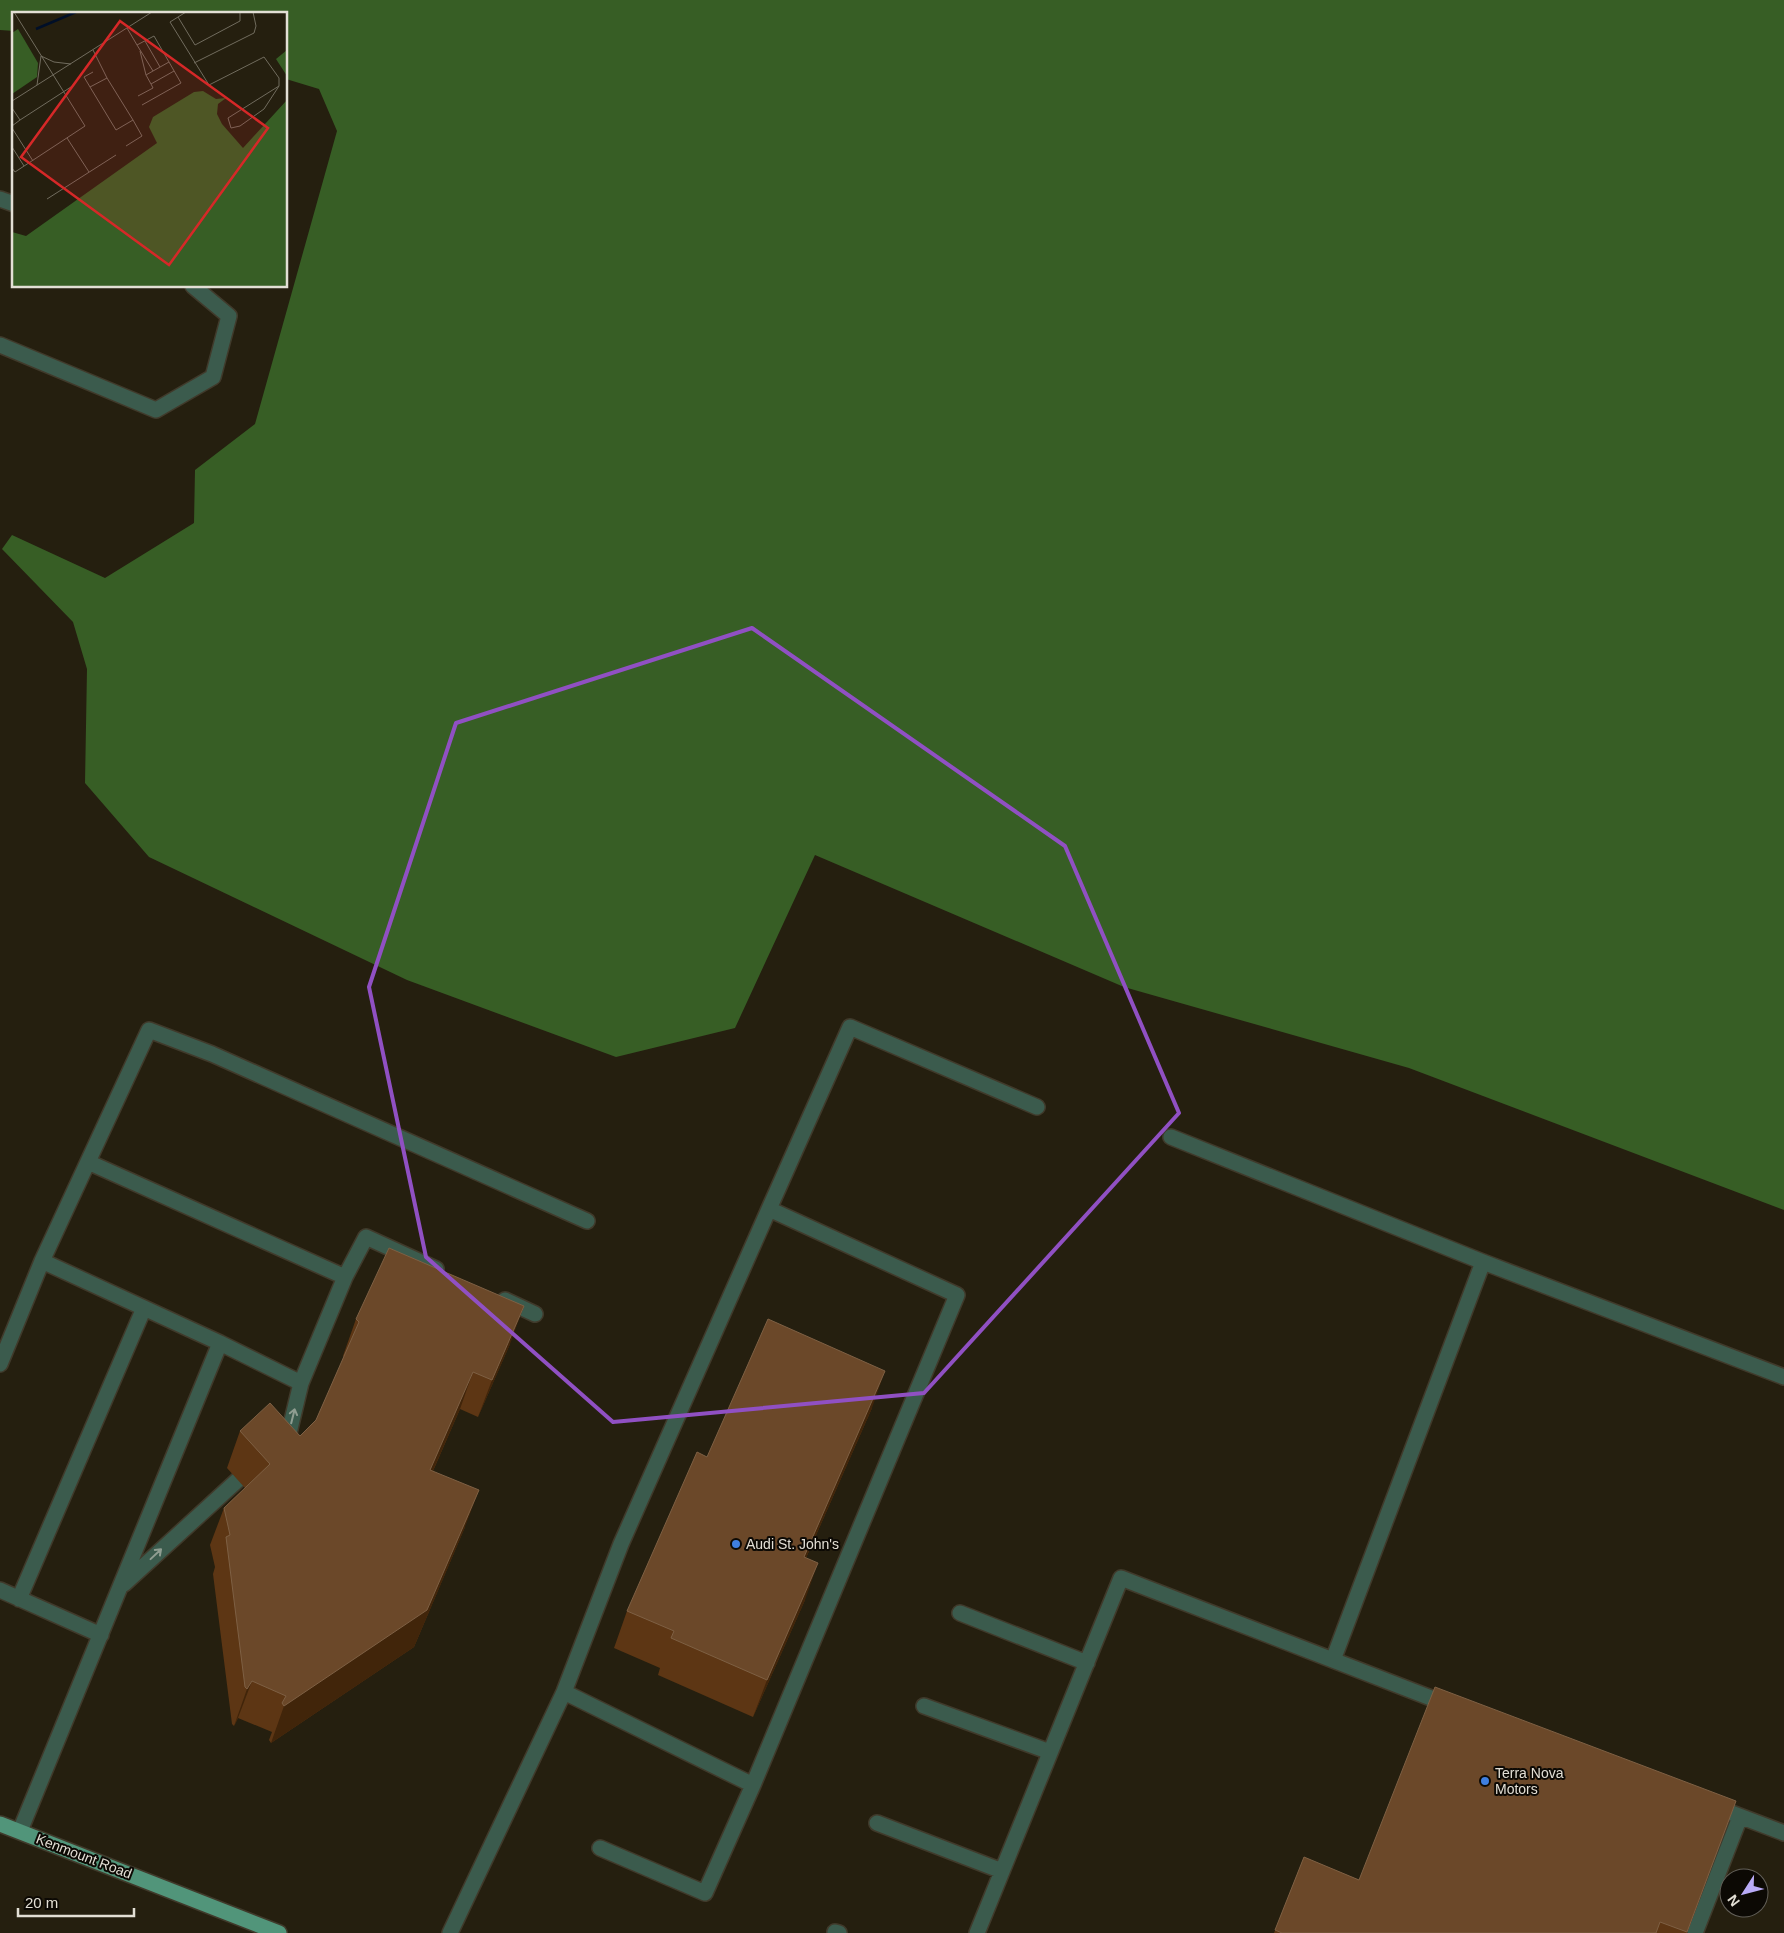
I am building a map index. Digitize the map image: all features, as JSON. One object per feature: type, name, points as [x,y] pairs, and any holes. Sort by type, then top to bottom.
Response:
[{"type":"main road","name":"Kenmount Road","points":[[0,1824],[279,1933]]},
{"type":"lane","points":[[0,199],[12,203]]},
{"type":"lane","points":[[0,345],[156,410],[213,378],[229,316],[195,288]]},
{"type":"lane","points":[[450,1933],[564,1692],[621,1544],[850,1027],[1037,1107]]},
{"type":"lane","points":[[0,1364],[42,1261],[149,1030],[212,1054],[587,1222]]},
{"type":"lane","points":[[1171,1137],[1483,1262],[1784,1377]]},
{"type":"lane","points":[[88,1162],[345,1277]]},
{"type":"lane","points":[[600,1848],[705,1893],[753,1785],[957,1295],[769,1209]]},
{"type":"lane","points":[[121,1587],[289,1433],[302,1383],[345,1277],[366,1237],[446,1274]]},
{"type":"lane","points":[[42,1261],[302,1383]]},
{"type":"lane","points":[[1332,1660],[1483,1262]]},
{"type":"lane","points":[[491,1294],[535,1314]]},
{"type":"lane","points":[[19,1599],[144,1308]]},
{"type":"lane","points":[[20,1831],[220,1343]]},
{"type":"lane","points":[[977,1933],[1121,1578],[1461,1709]]},
{"type":"lane","points":[[0,1590],[101,1635]]},
{"type":"lane","points":[[960,1613],[1087,1663]]},
{"type":"lane","points":[[564,1692],[753,1785]]},
{"type":"lane","points":[[924,1706],[1050,1752]]},
{"type":"lane","points":[[1696,1800],[1784,1833]]},
{"type":"lane","points":[[1695,1933],[1740,1816]]},
{"type":"lane","points":[[877,1823],[1002,1871]]},
{"type":"highlighted area","points":[[752,628],[1065,846],[1179,1113],[924,1393],[613,1422],[426,1257],[369,987],[456,723]]},
{"type":"green space","points":[[0,0],[1784,0],[1784,1210],[1409,1068],[1124,987],[815,855],[735,1028],[616,1057],[407,980],[149,857],[85,783],[87,669],[73,622],[2,549],[12,535],[105,578],[194,523],[195,470],[255,424],[337,131],[319,89],[288,80],[288,12],[12,12],[12,31],[0,30]]},
{"type":"building","points":[[389,1248],[524,1306],[492,1380],[473,1372],[430,1470],[479,1490],[427,1610],[284,1706],[282,1703],[286,1696],[252,1681],[247,1689],[245,1687],[226,1537],[230,1535],[224,1508],[270,1464],[240,1431],[270,1403],[300,1436],[316,1420],[359,1322],[356,1319]]},
{"type":"building","name":"Audi St. John's","points":[[768,1319],[885,1371],[804,1557],[818,1563],[767,1680],[671,1638],[674,1631],[627,1611],[697,1452],[707,1457]]},
{"type":"building","name":"Terra Nova Motors","points":[[1435,1687],[1736,1801],[1687,1932],[1660,1922],[1656,1933],[1282,1933],[1275,1930],[1304,1857],[1359,1880]]},
{"type":"place","name":"Audi St. John's","points":[[736,1544]]},
{"type":"place","name":"Terra Nova Motors","points":[[1485,1781]]}]
